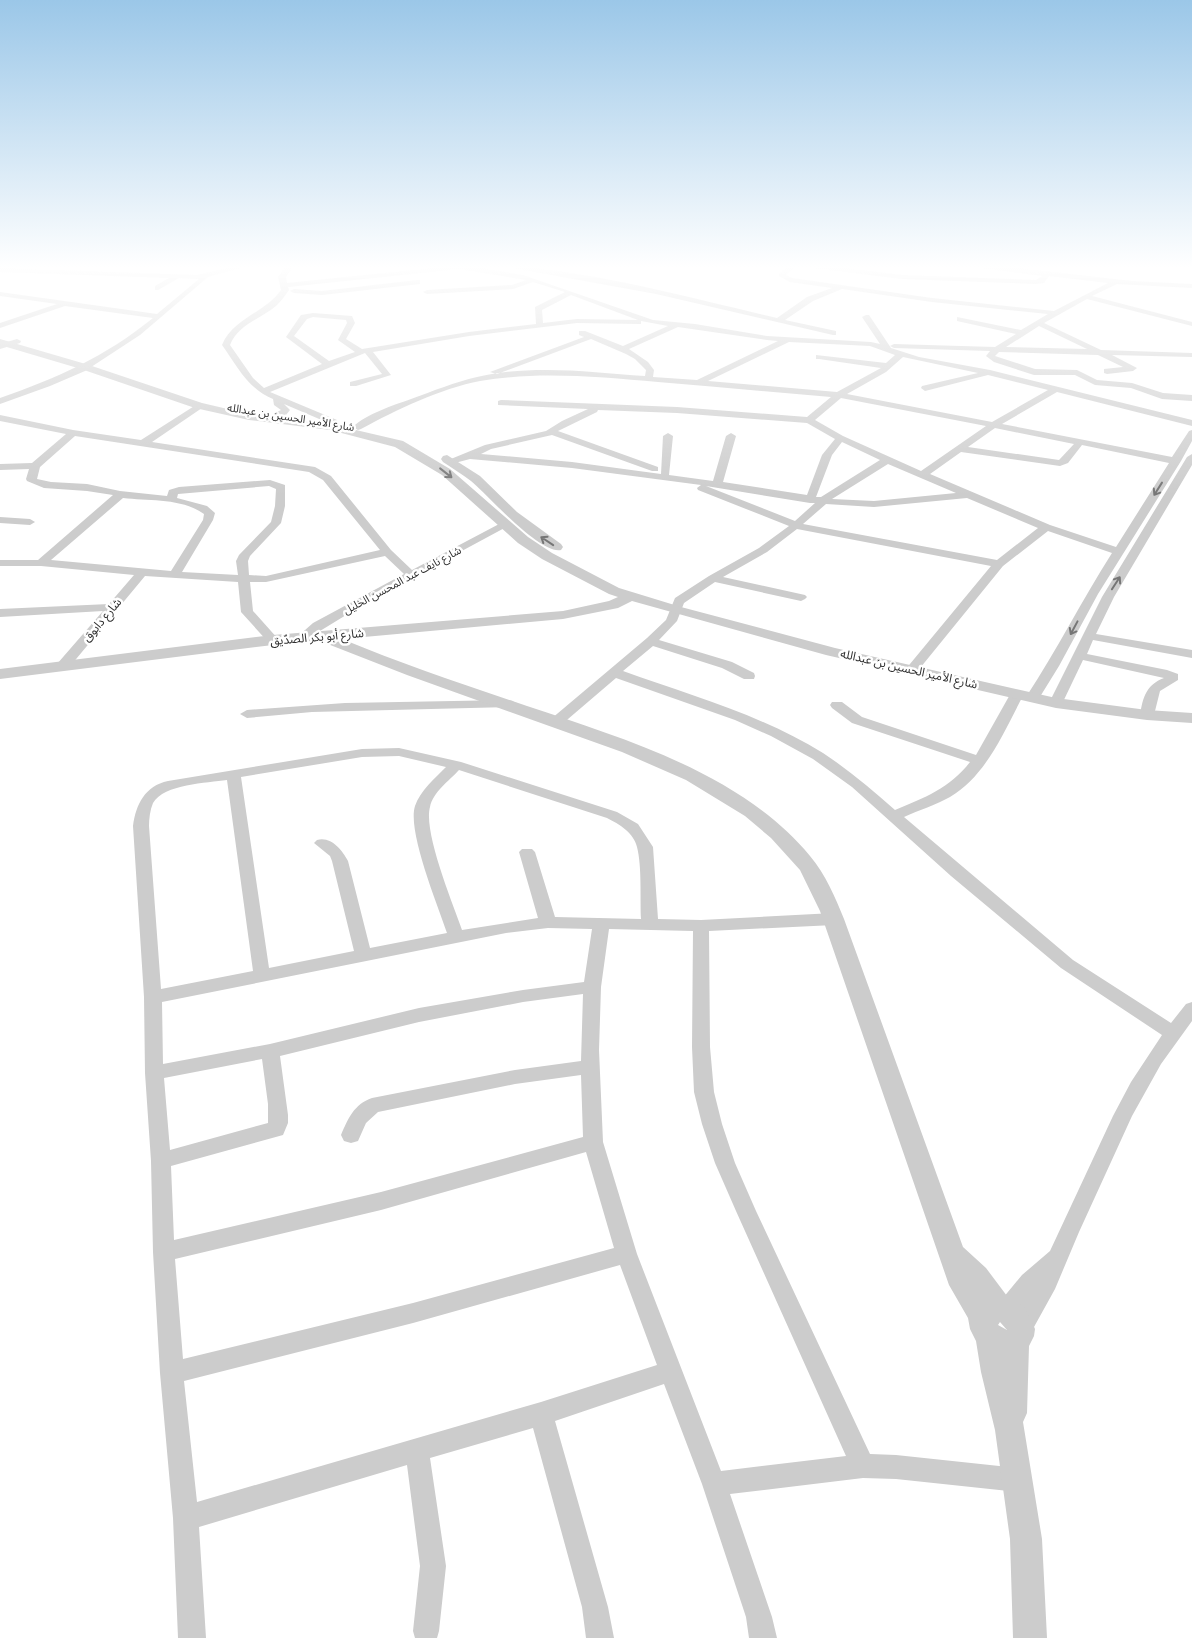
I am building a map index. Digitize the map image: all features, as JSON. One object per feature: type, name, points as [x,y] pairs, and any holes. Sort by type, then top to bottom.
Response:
[{"type":"street","points":[[0,401],[55,381],[89,366],[128,341]]},
{"type":"street","points":[[227,341],[226,345],[250,380],[263,392],[334,422]]},
{"type":"street","points":[[296,341],[328,364]]},
{"type":"street","points":[[345,341],[364,351],[386,375],[353,384]]},
{"type":"street","points":[[263,392],[364,351],[423,341]]},
{"type":"street","points":[[479,379],[506,366],[577,341]]},
{"type":"street","points":[[601,341],[642,360],[648,366],[649,378]]},
{"type":"street","points":[[623,350],[641,341]]},
{"type":"street","points":[[699,382],[783,341]]},
{"type":"street","points":[[836,341],[871,344]]},
{"type":"street","points":[[861,341],[887,348],[901,354],[990,372],[1192,423]]},
{"type":"street","points":[[883,341],[887,348]]},
{"type":"street","points":[[1009,341],[990,354],[992,358],[1034,372],[1077,373],[1093,382],[1132,386],[1162,396],[1192,398]]},
{"type":"street","points":[[1078,341],[1133,368],[1107,371]]},
{"type":"street","name":"شارع الأمير الحسين بن عبدالله","points":[[5,342],[246,414],[334,422],[358,427],[422,456],[446,472],[522,540],[583,576],[614,591],[759,634],[1025,696],[1147,715],[1192,718]]},
{"type":"street","points":[[887,348],[997,349],[1192,356]]},
{"type":"street","points":[[810,420],[839,395],[888,366],[901,354]]},
{"type":"street","points":[[820,357],[888,366]]},
{"type":"street","name":"شارع الأمير الحسين بن عبدالله","points":[[89,366],[199,406],[376,435],[422,446],[451,461],[476,479],[512,515],[571,556],[624,586],[631,596]]},
{"type":"street","points":[[358,427],[391,409],[479,379],[527,373],[566,372],[839,395],[1176,460]]},
{"type":"street","points":[[925,388],[990,372]]},
{"type":"street","points":[[922,475],[994,425],[1056,389]]},
{"type":"street","points":[[274,416],[286,410],[278,403],[277,399]]},
{"type":"street","points":[[502,403],[677,410],[810,420],[840,438],[922,475],[1046,527],[1118,551]]},
{"type":"street","points":[[144,443],[199,406]]},
{"type":"street","points":[[451,461],[470,456],[488,447],[552,432],[565,423],[598,408]]},
{"type":"street","points":[[0,418],[73,433],[284,464],[320,472],[327,478],[387,552],[410,574]]},
{"type":"street","points":[[552,432],[666,473],[795,525],[839,535],[999,564]]},
{"type":"street","points":[[73,433],[35,466],[31,479],[34,482],[171,500],[202,507],[210,513],[208,520],[174,575]]},
{"type":"street","points":[[893,816],[948,792],[980,761],[1025,696],[1053,666],[1092,594],[1192,433]]},
{"type":"street","points":[[666,473],[668,436]]},
{"type":"street","points":[[717,484],[731,436]]},
{"type":"street","points":[[810,500],[828,455],[840,438]]},
{"type":"street","points":[[960,449],[1060,464],[1065,461],[1080,442]]},
{"type":"street","points":[[470,456],[522,459],[717,484],[822,502],[874,504],[969,494]]},
{"type":"street","points":[[1056,702],[1108,596],[1142,540],[1187,474],[1192,458]]},
{"type":"street","points":[[556,722],[651,641],[671,621],[679,601],[763,550],[822,502],[854,479],[887,460]]},
{"type":"street","points":[[0,467],[35,466]]},
{"type":"street","points":[[171,500],[173,492],[179,490],[270,483],[281,487],[280,506],[276,523],[243,558],[247,612],[273,640]]},
{"type":"street","points":[[41,563],[121,494]]},
{"type":"street","points":[[0,520],[30,522]]},
{"type":"street","name":"شارع نايف عبد المحسن الخليل","points":[[302,638],[317,626],[410,574],[505,525]]},
{"type":"street","points":[[911,670],[999,564],[1046,527]]},
{"type":"street","points":[[1128,537],[1142,540]]},
{"type":"street","points":[[0,563],[41,563],[244,580],[282,577],[387,552]]},
{"type":"street","name":"شارع دابوق","points":[[62,667],[142,572]]},
{"type":"street","points":[[583,576],[603,590],[610,599],[606,605],[598,609]]},
{"type":"street","points":[[714,578],[801,597]]},
{"type":"street","name":"شارع أبو بكر الصدّيق","points":[[0,674],[273,640],[563,615],[613,605],[631,596]]},
{"type":"street","points":[[598,609],[626,605],[659,605]]},
{"type":"street","points":[[0,613],[113,607]]},
{"type":"street","points":[[1089,636],[1192,654]]},
{"type":"street","points":[[325,637],[405,670],[508,704],[618,744],[688,774],[712,786],[746,810],[774,831],[801,858],[824,894],[834,919],[963,1285],[1003,1325],[1010,1430],[1027,1557],[1030,1638]]},
{"type":"street","points":[[651,641],[727,665],[749,676]]},
{"type":"street","points":[[1080,656],[1173,677],[1172,680],[1156,686],[1153,690],[1149,696],[1147,715]]},
{"type":"street","points":[[615,673],[731,714],[776,734],[818,756],[857,784],[1067,964],[1172,1032]]},
{"type":"street","points":[[247,714],[319,707],[455,707],[508,704]]},
{"type":"street","points":[[837,705],[857,720],[980,761]]},
{"type":"street","points":[[192,1638],[186,1518],[172,1373],[164,1252],[161,1161],[154,1073],[152,998],[141,826],[143,806],[147,799],[168,785],[233,773],[381,752],[417,756],[456,765],[612,814],[631,825],[640,836],[645,847],[650,926]]},
{"type":"street","points":[[456,765],[430,796],[423,806],[421,814],[424,836],[456,936]]},
{"type":"street","points":[[233,773],[262,976]]},
{"type":"street","points":[[322,843],[336,852],[340,860],[363,954]]},
{"type":"street","points":[[527,852],[548,922]]},
{"type":"street","points":[[152,998],[506,926],[548,922],[701,926],[834,919]]},
{"type":"street","points":[[601,924],[592,986],[591,1067],[593,1142],[626,1254],[714,1484],[759,1617],[763,1638]]},
{"type":"street","points":[[701,926],[701,1048],[704,1092],[712,1124],[725,1163],[739,1195],[863,1466]]},
{"type":"street","points":[[154,1073],[270,1051],[419,1015],[523,996],[592,986]]},
{"type":"street","points":[[1003,1325],[1042,1295],[1061,1254],[1068,1232],[1146,1072],[1172,1032],[1192,1009]]},
{"type":"street","points":[[161,1161],[276,1129],[278,1124],[277,1103],[270,1051]]},
{"type":"street","points":[[350,1135],[358,1118],[372,1106],[515,1077],[591,1067]]},
{"type":"street","points":[[164,1252],[381,1200],[593,1142]]},
{"type":"street","points":[[172,1373],[413,1313],[626,1254]]},
{"type":"street","points":[[186,1518],[541,1414],[671,1371]]},
{"type":"street","points":[[541,1414],[595,1607],[600,1638]]},
{"type":"street","points":[[418,1450],[433,1566],[426,1631]]},
{"type":"street","points":[[714,1484],[863,1466],[1018,1480]]}]
